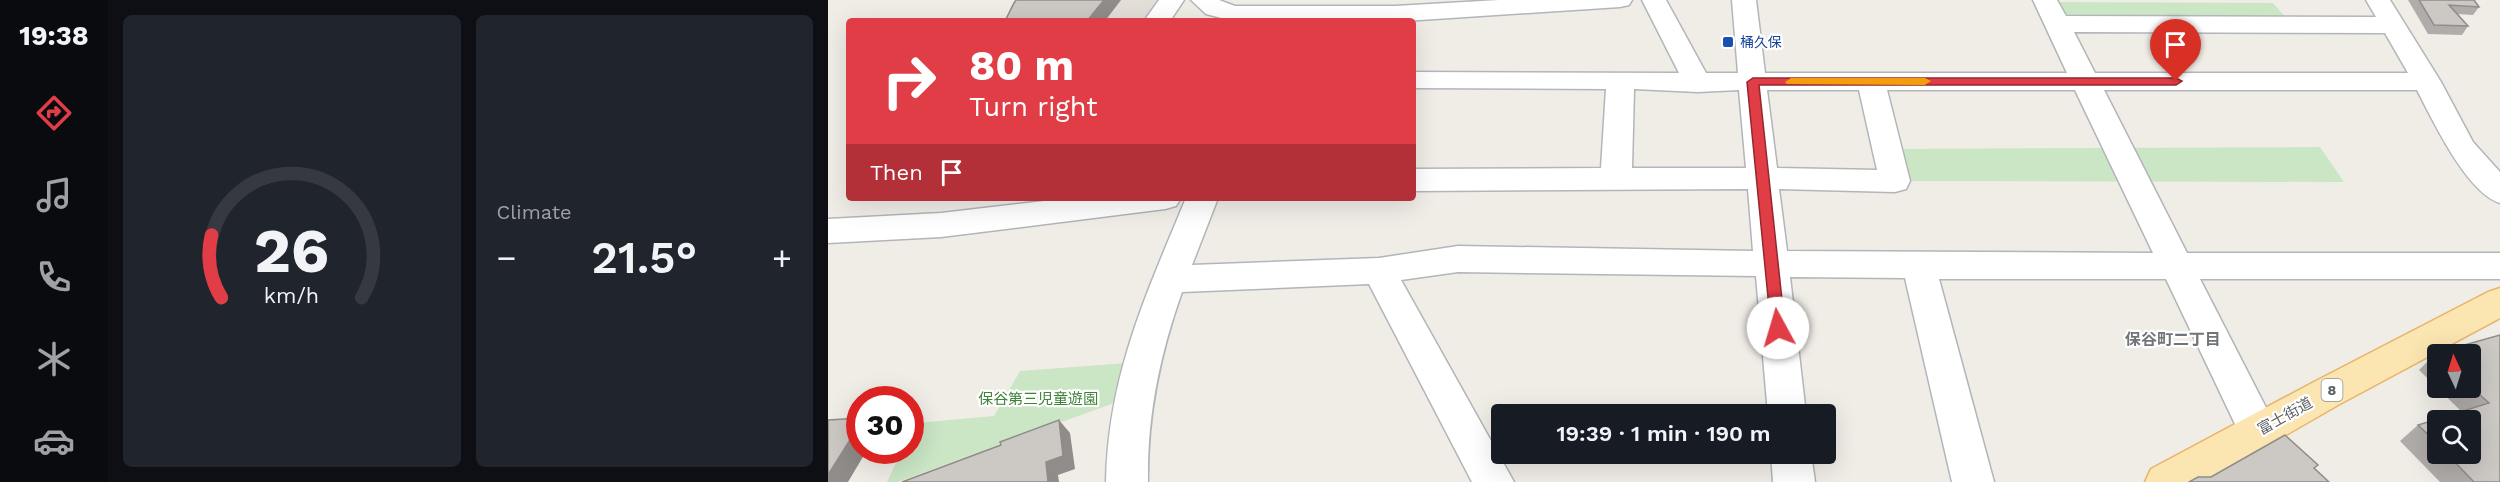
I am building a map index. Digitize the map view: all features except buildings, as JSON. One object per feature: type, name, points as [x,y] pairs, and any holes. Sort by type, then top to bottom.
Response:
[{"type":"main road","name":"富士街道","points":[[2166,482],[2500,293]]},
{"type":"street","points":[[1159,18],[1172,0]]},
{"type":"street","points":[[1203,0],[1215,9],[1235,14],[1394,18],[1620,0]]},
{"type":"street","points":[[1654,0],[1698,83]]},
{"type":"street","points":[[1744,0],[1786,404]]},
{"type":"street","points":[[2378,0],[2427,82],[2461,147],[2500,192]]},
{"type":"street","points":[[2258,431],[2051,12],[2392,25]]},
{"type":"street","points":[[1416,80],[1698,83],[2427,82]]},
{"type":"street","points":[[1416,180],[1761,178],[1895,181],[1871,81]]},
{"type":"street","points":[[1616,180],[1620,82]]},
{"type":"street","points":[[828,231],[941,225],[1140,201]]},
{"type":"street","points":[[1127,482],[1126,468],[1133,396],[1140,362],[1202,201]]},
{"type":"street","points":[[1171,279],[1378,271],[1458,259],[1918,266],[2176,264],[2500,293]]},
{"type":"street","points":[[1918,266],[1973,482]]},
{"type":"street","points":[[1378,271],[1493,482]]},
{"type":"street","points":[[1792,464],[1794,482]]},
{"type":"shaded area","points":[[1034,0],[1163,0],[1151,18],[1017,18]]},
{"type":"green space","points":[[2047,2],[2273,3],[2292,25],[2057,24]]},
{"type":"green space","points":[[2320,147],[2344,182],[1895,181],[1888,149]]},
{"type":"green space","name":"保谷第三児童遊園","points":[[1140,362],[1133,396],[898,482],[887,482],[895,464],[924,464],[924,422],[994,416],[1020,371]]},
{"type":"slow traffic","points":[[1791,82],[1925,81]]},
{"type":"place","name":"桶久保","points":[[1728,42]]},
{"type":"district","name":"保谷町二丁目","points":[[2173,339]]},
{"type":"route","points":[[1778,328],[1753,82],[2176,81]]}]
